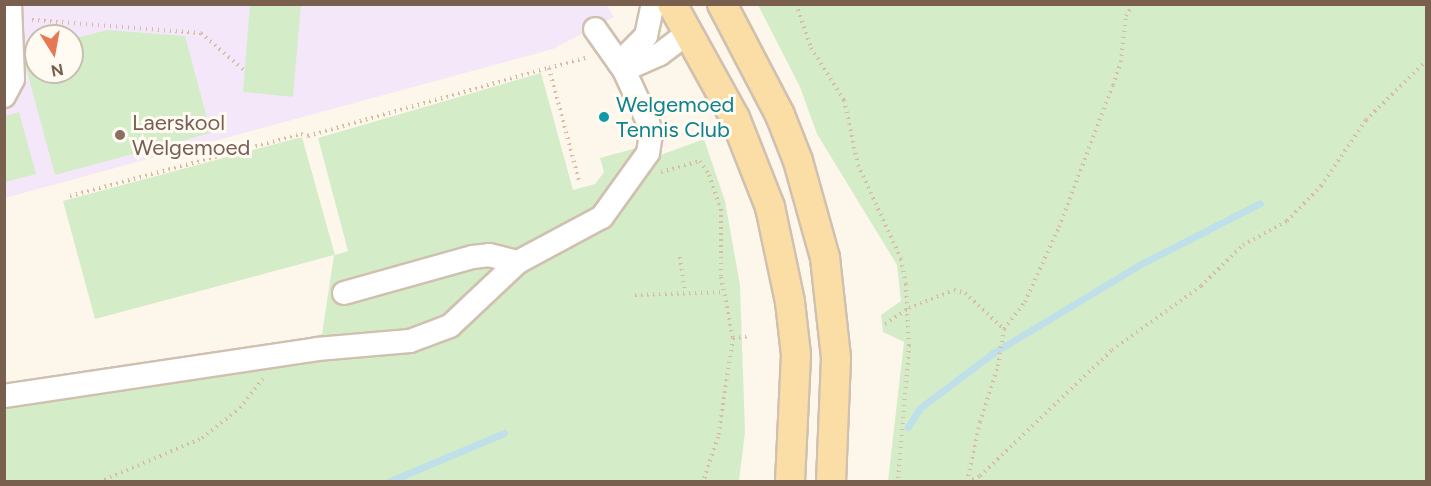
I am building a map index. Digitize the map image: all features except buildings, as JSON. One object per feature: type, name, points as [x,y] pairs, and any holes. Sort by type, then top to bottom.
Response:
[{"type":"main road","points":[[672,4],[712,73],[754,164],[782,256],[796,355],[790,482]]},
{"type":"main road","points":[[689,32],[698,4]]},
{"type":"main road","points":[[723,4],[752,57],[798,161],[825,258],[836,358],[831,482]]},
{"type":"lane","points":[[618,61],[646,36],[653,4]]},
{"type":"lane","points":[[4,96],[14,79],[10,12]]},
{"type":"lane","points":[[4,396],[317,349],[420,339],[467,314],[518,262],[602,218],[630,182],[648,153],[651,135],[618,61],[595,29]]},
{"type":"lane","points":[[660,54],[689,32]]},
{"type":"lane","points":[[618,61],[660,54],[674,55],[712,73]]},
{"type":"lane","points":[[344,293],[489,255],[518,262]]},
{"type":"path","points":[[796,4],[811,48],[844,100],[858,165],[901,259],[909,308],[897,482]]},
{"type":"path","points":[[967,482],[998,366],[1004,329],[1025,302],[1059,227],[1113,85],[1120,62],[1126,15],[1133,4]]},
{"type":"path","points":[[10,12],[201,33],[245,71]]},
{"type":"path","points":[[70,196],[301,134],[319,133],[549,68],[618,61]]},
{"type":"path","points":[[967,482],[980,476],[1112,350],[1201,286],[1243,245],[1287,221],[1321,186],[1366,120],[1426,61]]},
{"type":"path","points":[[549,68],[579,181]]},
{"type":"path","points":[[630,182],[645,174],[700,161],[710,175],[721,208],[725,292],[733,338],[718,437],[703,482]]},
{"type":"path","points":[[680,257],[686,292]]},
{"type":"path","points":[[885,324],[909,308],[954,290],[965,293],[1004,329]]},
{"type":"path","points":[[635,295],[725,292]]},
{"type":"path","points":[[733,338],[751,336]]},
{"type":"path","points":[[99,482],[202,438],[240,408],[268,372]]},
{"type":"shaded area","name":"Laerskool Welgemoed","points":[[606,4],[614,17],[553,49],[5,198],[5,5]]},
{"type":"green space","points":[[250,5],[301,5],[293,97],[243,92]]},
{"type":"green space","points":[[758,5],[1426,5],[1426,481],[888,481],[904,342],[883,332],[881,315],[901,301],[897,265],[817,134],[800,87]]},
{"type":"green space","points":[[107,30],[185,36],[211,133],[55,175],[30,84],[84,84],[84,36]]},
{"type":"green space","points":[[541,73],[573,190],[595,184],[604,172],[600,158],[640,147],[655,157],[704,139],[725,201],[740,285],[745,432],[739,481],[5,481],[4,402],[119,385],[322,334],[334,255],[95,319],[63,201],[302,137],[335,255],[348,251],[318,138]]},
{"type":"green space","points":[[19,112],[36,174],[5,182],[5,116]]},
{"type":"waterway","points":[[908,427],[920,408],[993,353],[1143,263],[1260,203]]},
{"type":"waterway","points":[[388,482],[504,433]]},
{"type":"place","name":"Welgemoed Tennis Club","points":[[604,117]]},
{"type":"place","name":"Laerskool Welgemoed","points":[[120,135]]}]
